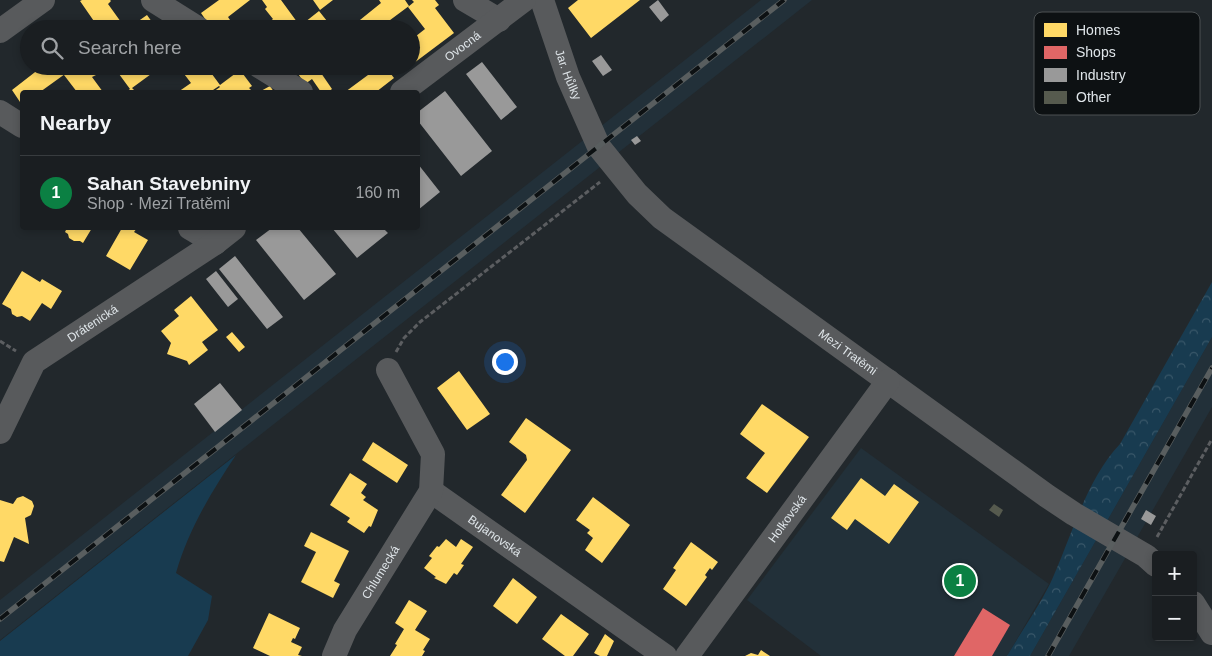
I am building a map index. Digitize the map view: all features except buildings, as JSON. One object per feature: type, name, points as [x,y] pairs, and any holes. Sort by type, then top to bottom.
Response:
[{"type":"street","points":[[0,31],[43,0]]},
{"type":"street","points":[[153,0],[185,20]]},
{"type":"street","points":[[465,0],[499,20]]},
{"type":"street","name":"Ovocná","points":[[405,90],[524,0]]},
{"type":"street","name":"Jar. Hůlky","points":[[542,0],[568,77],[599,147]]},
{"type":"street","points":[[274,75],[298,90]]},
{"type":"street","points":[[0,112],[20,125]]},
{"type":"street","name":"Mezi Tratěmi","points":[[599,147],[637,194],[662,218],[1047,496],[1151,560]]},
{"type":"street","points":[[193,230],[215,243],[231,230]]},
{"type":"street","name":"Drátenická","points":[[0,432],[34,362],[215,243]]},
{"type":"street","points":[[388,370],[433,454],[431,491]]},
{"type":"street","name":"Holkovská","points":[[687,656],[888,381]]},
{"type":"street","name":"Chlumecká","points":[[334,656],[345,630],[431,491]]},
{"type":"street","name":"Bujanovská","points":[[431,491],[665,656]]},
{"type":"street","points":[[1197,609],[1212,633]]},
{"type":"path","points":[[388,370],[395,367],[395,354],[404,338],[420,322],[616,170]]},
{"type":"path","points":[[1151,560],[1178,499],[1212,439]]},
{"type":"shaded area","points":[[761,0],[812,0],[0,640],[0,600]]},
{"type":"shaded area","points":[[1212,337],[1212,407],[1069,656],[1030,656]]},
{"type":"shaded area","points":[[861,448],[1049,584],[1007,656],[821,656],[747,600]]},
{"type":"green space","points":[[1212,282],[1212,337],[1030,656],[1007,656],[1050,584],[1097,475],[1120,444]]},
{"type":"green space","points":[[236,455],[194,526],[176,573],[212,596],[208,620],[188,656],[0,656],[0,641]]},
{"type":"railway","points":[[0,619],[784,0]]},
{"type":"railway","points":[[1048,656],[1212,368]]},
{"type":"place","name":"Sahan Stavebniny","points":[[960,581]]}]
